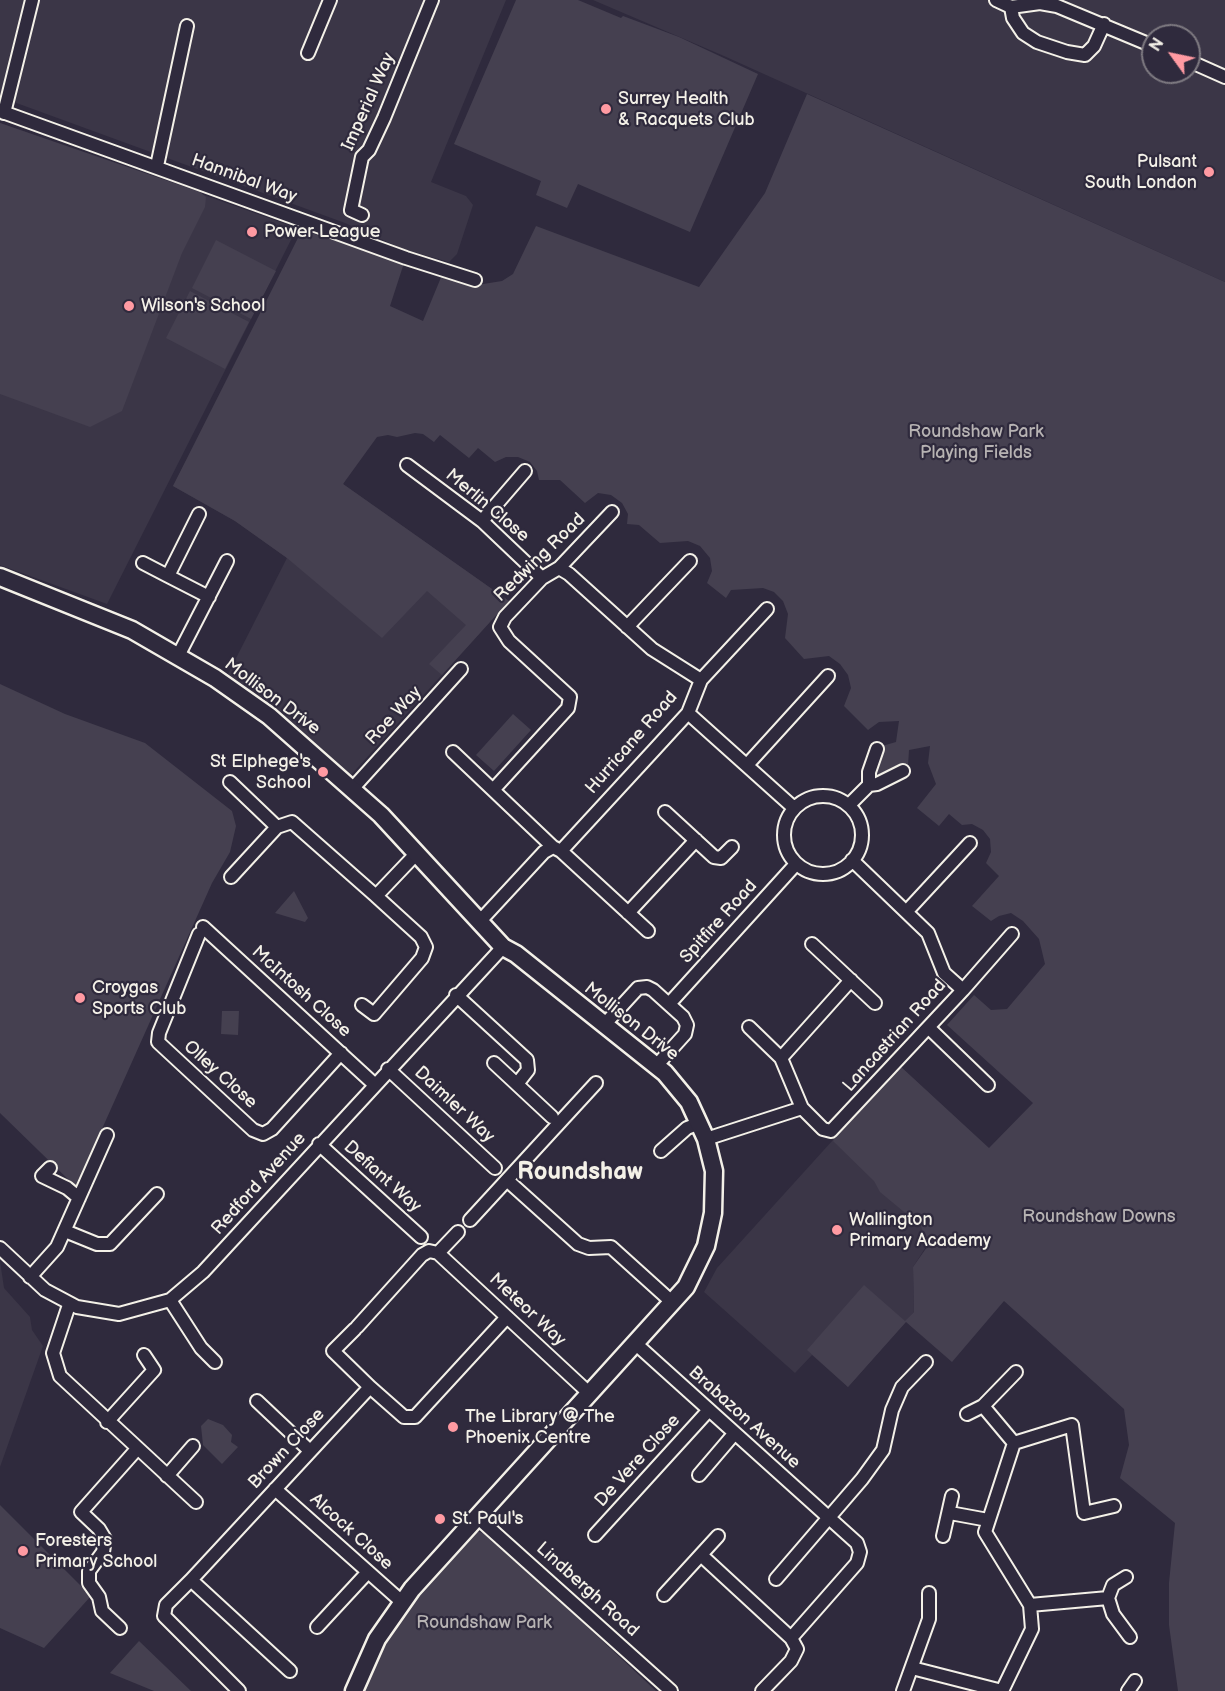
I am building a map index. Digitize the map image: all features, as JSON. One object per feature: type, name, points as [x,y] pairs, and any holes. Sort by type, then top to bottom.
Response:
[{"type":"main road","name":"Mollison Drive","points":[[0,577],[124,627],[178,656],[269,716],[353,788],[481,920],[503,947],[657,1065],[682,1092],[700,1123],[706,1139],[715,1184],[710,1230],[694,1273],[673,1303],[402,1602],[377,1639],[354,1691]]},
{"type":"street","points":[[2,112],[32,0]]},
{"type":"street","points":[[308,53],[330,0]]},
{"type":"street","name":"Imperial Way","points":[[362,215],[351,210],[362,157],[369,150],[384,118],[432,0]]},
{"type":"street","points":[[996,0],[1011,7],[1040,3],[1057,6],[1141,41]]},
{"type":"street","points":[[1011,7],[1013,18],[1023,33],[1037,42],[1067,52],[1085,55],[1095,46],[1104,24]]},
{"type":"street","points":[[157,166],[188,26]]},
{"type":"street","points":[[1201,66],[1225,77]]},
{"type":"street","name":"Hannibal Way","points":[[2,112],[157,166],[406,258],[475,280]]},
{"type":"street","name":"Merlin Close","points":[[407,465],[482,520],[542,578]]},
{"type":"street","points":[[482,520],[525,471]]},
{"type":"street","name":"Redwing Road","points":[[493,790],[568,708],[570,702],[570,697],[509,642],[500,627],[505,617],[542,578],[559,568],[612,512]]},
{"type":"street","points":[[168,576],[199,514]]},
{"type":"street","points":[[178,656],[227,561]]},
{"type":"street","points":[[627,627],[690,561]]},
{"type":"street","points":[[143,563],[208,597]]},
{"type":"street","name":"Hurricane Road","points":[[481,920],[544,852],[557,849],[688,713],[701,680],[652,649],[569,574],[559,568]]},
{"type":"street","points":[[701,680],[767,609]]},
{"type":"street","name":"Roe Way","points":[[353,788],[462,669]]},
{"type":"street","points":[[747,765],[828,676]]},
{"type":"street","points":[[688,713],[794,808]]},
{"type":"street","points":[[849,806],[869,784],[869,772],[877,749]]},
{"type":"street","points":[[453,752],[648,931]]},
{"type":"street","points":[[869,784],[878,784],[903,771]]},
{"type":"street","points":[[230,782],[277,827]]},
{"type":"street","points":[[825,795],[838,798],[849,806],[859,819],[862,829],[861,840],[852,860],[832,873],[819,874],[796,864],[784,844],[783,831],[794,808],[812,797],[825,795]]},
{"type":"street","points":[[665,812],[714,857],[721,858],[732,847]]},
{"type":"street","points":[[231,877],[277,827],[287,821],[296,824],[421,937],[426,947],[422,958],[374,1014],[362,1005]]},
{"type":"street","points":[[628,913],[696,840]]},
{"type":"street","points":[[907,911],[970,843]]},
{"type":"street","points":[[376,896],[417,853]]},
{"type":"street","name":"Lancastrian Road","points":[[802,1108],[823,1129],[831,1131],[963,990],[944,973],[928,933],[852,860]]},
{"type":"street","name":"Spitfire Road","points":[[669,1004],[796,864]]},
{"type":"street","name":"McIntosh Close","points":[[201,931],[374,1084]]},
{"type":"street","name":"Olley Close","points":[[201,931],[159,1033],[158,1042],[253,1130],[263,1134],[272,1129],[341,1053]]},
{"type":"street","points":[[963,990],[1012,934]]},
{"type":"street","points":[[812,945],[875,1003]]},
{"type":"street","name":"Redford Avenue","points":[[0,1248],[30,1277],[69,1305],[97,1312],[119,1314],[170,1300],[190,1285],[456,995],[503,947]]},
{"type":"street","points":[[781,1058],[850,980]]},
{"type":"street","points":[[604,1025],[641,987],[653,990],[683,1017],[687,1029],[657,1065]]},
{"type":"street","points":[[456,995],[527,1060],[528,1070],[517,1084]]},
{"type":"street","points":[[706,1139],[802,1108],[781,1058],[749,1027]]},
{"type":"street","points":[[929,1028],[988,1085]]},
{"type":"street","points":[[494,1063],[552,1117]]},
{"type":"street","name":"Daimler Way","points":[[388,1069],[495,1168]]},
{"type":"street","points":[[470,1220],[596,1083]]},
{"type":"street","points":[[661,1151],[687,1128],[700,1123]]},
{"type":"street","points":[[30,1277],[52,1256],[107,1135]]},
{"type":"street","name":"Defiant Way","points":[[319,1144],[421,1237]]},
{"type":"street","points":[[50,1168],[42,1176],[67,1188],[79,1198]]},
{"type":"street","points":[[508,1181],[578,1244],[589,1248],[611,1247],[673,1303]]},
{"type":"street","points":[[65,1231],[98,1244],[110,1244],[158,1194]]},
{"type":"street","points":[[458,1232],[438,1253],[429,1251],[422,1256],[333,1351],[407,1419],[415,1417],[507,1317]]},
{"type":"street","name":"Meteor Way","points":[[438,1253],[590,1394]]},
{"type":"street","points":[[170,1300],[201,1348],[215,1362]]},
{"type":"street","points":[[69,1305],[53,1353],[60,1376],[107,1422],[196,1502]]},
{"type":"street","name":"Brabazon Avenue","points":[[636,1344],[857,1544],[860,1552],[857,1563],[791,1638]]},
{"type":"street","points":[[107,1422],[154,1370],[144,1355]]},
{"type":"street","points":[[776,1579],[882,1450],[892,1410],[902,1387],[926,1362]]},
{"type":"street","points":[[967,1414],[983,1406],[1016,1372]]},
{"type":"street","name":"Brown Close","points":[[239,1691],[164,1616],[166,1605],[370,1386]]},
{"type":"street","points":[[256,1401],[310,1451]]},
{"type":"street","points":[[983,1406],[1014,1443]]},
{"type":"street","name":"De Vere Close","points":[[595,1534],[708,1411]]},
{"type":"street","points":[[1014,1443],[1072,1425],[1084,1512],[1114,1506]]},
{"type":"street","points":[[699,1475],[734,1434]]},
{"type":"street","points":[[912,1668],[1002,1691],[1032,1629],[1030,1605],[985,1532],[1014,1443]]},
{"type":"street","points":[[167,1476],[193,1446]]},
{"type":"street","points":[[120,1628],[102,1611],[99,1598],[89,1583],[88,1571],[103,1552],[105,1539],[99,1529],[81,1512],[137,1449]]},
{"type":"street","name":"Alcock Close","points":[[275,1489],[402,1602]]},
{"type":"street","points":[[943,1536],[952,1496]]},
{"type":"street","points":[[950,1513],[988,1520]]},
{"type":"street","name":"Lindbergh Road","points":[[477,1517],[671,1691]]},
{"type":"street","points":[[664,1595],[718,1536]]},
{"type":"street","points":[[701,1556],[791,1638],[797,1649],[791,1660],[762,1691]]},
{"type":"street","points":[[317,1627],[368,1572]]},
{"type":"street","points":[[1126,1577],[1113,1585],[1108,1598],[1113,1614],[1130,1637]]},
{"type":"street","points":[[191,1580],[290,1671]]},
{"type":"street","points":[[903,1691],[929,1619],[929,1593]]},
{"type":"street","points":[[1030,1605],[1108,1598]]},
{"type":"shaded area","points":[[0,0],[506,0],[431,182],[466,196],[473,205],[457,254],[449,262],[403,249],[345,223],[0,97]]},
{"type":"shaded area","points":[[593,0],[1225,0],[1225,282],[724,56]]},
{"type":"shaded area","name":"Wilson's School","points":[[0,123],[297,228],[107,604],[0,565]]},
{"type":"shaded area","points":[[224,388],[349,474],[343,484],[509,601],[350,776],[228,674],[287,558],[235,521],[173,486]]},
{"type":"shaded area","name":"Wallington Primary Academy","points":[[900,1066],[989,1149],[913,1267],[914,1312],[848,1387],[812,1355],[795,1373],[704,1292],[717,1268]]},
{"type":"shaded area","points":[[0,1261],[4,1288],[30,1317],[32,1330],[43,1346],[0,1467]]},
{"type":"green space","name":"Surrey Health & Racquets Club","points":[[516,0],[578,0],[621,18],[623,16],[679,37],[758,74],[690,232],[578,184],[567,208],[536,195],[541,181],[454,144]]},
{"type":"green space","name":"Roundshaw Park Playing Fields","points":[[807,94],[1225,282],[1225,1691],[1178,1691],[1169,1625],[1169,1583],[1175,1523],[1120,1478],[1129,1445],[1124,1409],[1004,1301],[952,1362],[906,1322],[848,1387],[807,1350],[864,1285],[905,1321],[914,1312],[913,1267],[927,1247],[921,1226],[880,1192],[874,1181],[833,1141],[900,1066],[989,1148],[1033,1103],[947,1025],[974,995],[991,1010],[1007,1009],[1045,964],[1039,939],[1023,921],[1011,913],[991,921],[972,906],[999,876],[986,863],[991,852],[990,839],[983,830],[972,824],[962,825],[949,814],[939,826],[917,808],[936,784],[928,763],[930,746],[909,750],[908,766],[892,775],[875,776],[882,746],[896,742],[899,721],[879,722],[868,730],[844,706],[851,688],[848,675],[840,664],[829,656],[804,659],[785,638],[788,614],[783,601],[774,592],[763,588],[731,590],[726,598],[707,583],[712,571],[710,558],[700,546],[688,541],[660,543],[639,525],[627,524],[628,514],[622,503],[611,495],[598,493],[585,503],[560,480],[539,480],[537,471],[530,462],[518,457],[506,457],[495,462],[478,448],[469,458],[440,435],[434,442],[423,434],[415,433],[397,437],[388,435],[377,437],[343,484],[509,601],[442,675],[429,664],[466,625],[427,591],[382,638],[287,558],[235,521],[173,486],[302,230],[404,263],[390,306],[423,321],[442,275],[477,285],[502,281],[513,274],[536,226],[699,287],[765,193]]},
{"type":"green space","points":[[0,123],[200,192],[206,197],[205,207],[182,253],[122,411],[90,427],[0,394]]},
{"type":"green space","points":[[216,240],[276,271],[251,319],[192,288]]},
{"type":"green space","points":[[190,291],[249,322],[225,369],[166,338]]},
{"type":"green space","name":"Croygas Sports Club","points":[[0,684],[65,714],[145,743],[232,811],[236,826],[230,852],[212,883],[76,1187],[0,1113]]},
{"type":"green space","points":[[513,714],[531,730],[494,771],[476,755]]},
{"type":"green space","points":[[294,891],[308,918],[305,922],[275,913]]},
{"type":"green space","points":[[222,1011],[239,1011],[238,1035],[221,1034]]},
{"type":"green space","points":[[208,1419],[223,1425],[232,1435],[231,1442],[238,1447],[222,1464],[203,1445],[201,1426]]},
{"type":"green space","name":"Foresters Primary School","points":[[0,1505],[91,1596],[44,1648],[0,1628]]},
{"type":"green space","name":"Roundshaw Park","points":[[476,1531],[489,1535],[656,1691],[365,1691],[377,1660],[398,1622],[421,1590]]},
{"type":"green space","points":[[139,1641],[191,1691],[154,1691],[110,1673]]},
{"type":"place","name":"Surrey Health & Racquets Club","points":[[606,109]]},
{"type":"place","name":"Pulsant South London","points":[[1209,172]]},
{"type":"place","name":"Power League","points":[[252,232]]},
{"type":"place","name":"Wilson's School","points":[[129,306]]},
{"type":"place","name":"St Elphege's School","points":[[323,772]]},
{"type":"place","name":"Croygas Sports Club","points":[[80,998]]},
{"type":"place","name":"Wallington Primary Academy","points":[[837,1230]]},
{"type":"place","name":"The Library @ The Phoenix Centre","points":[[453,1427]]},
{"type":"place","name":"St. Paul's","points":[[440,1519]]},
{"type":"place","name":"Foresters Primary School","points":[[23,1551]]},
{"type":"district","name":"Roundshaw","points":[[580,1173]]},
{"type":"park label","name":"Roundshaw Downs","points":[[1099,1217]]}]
